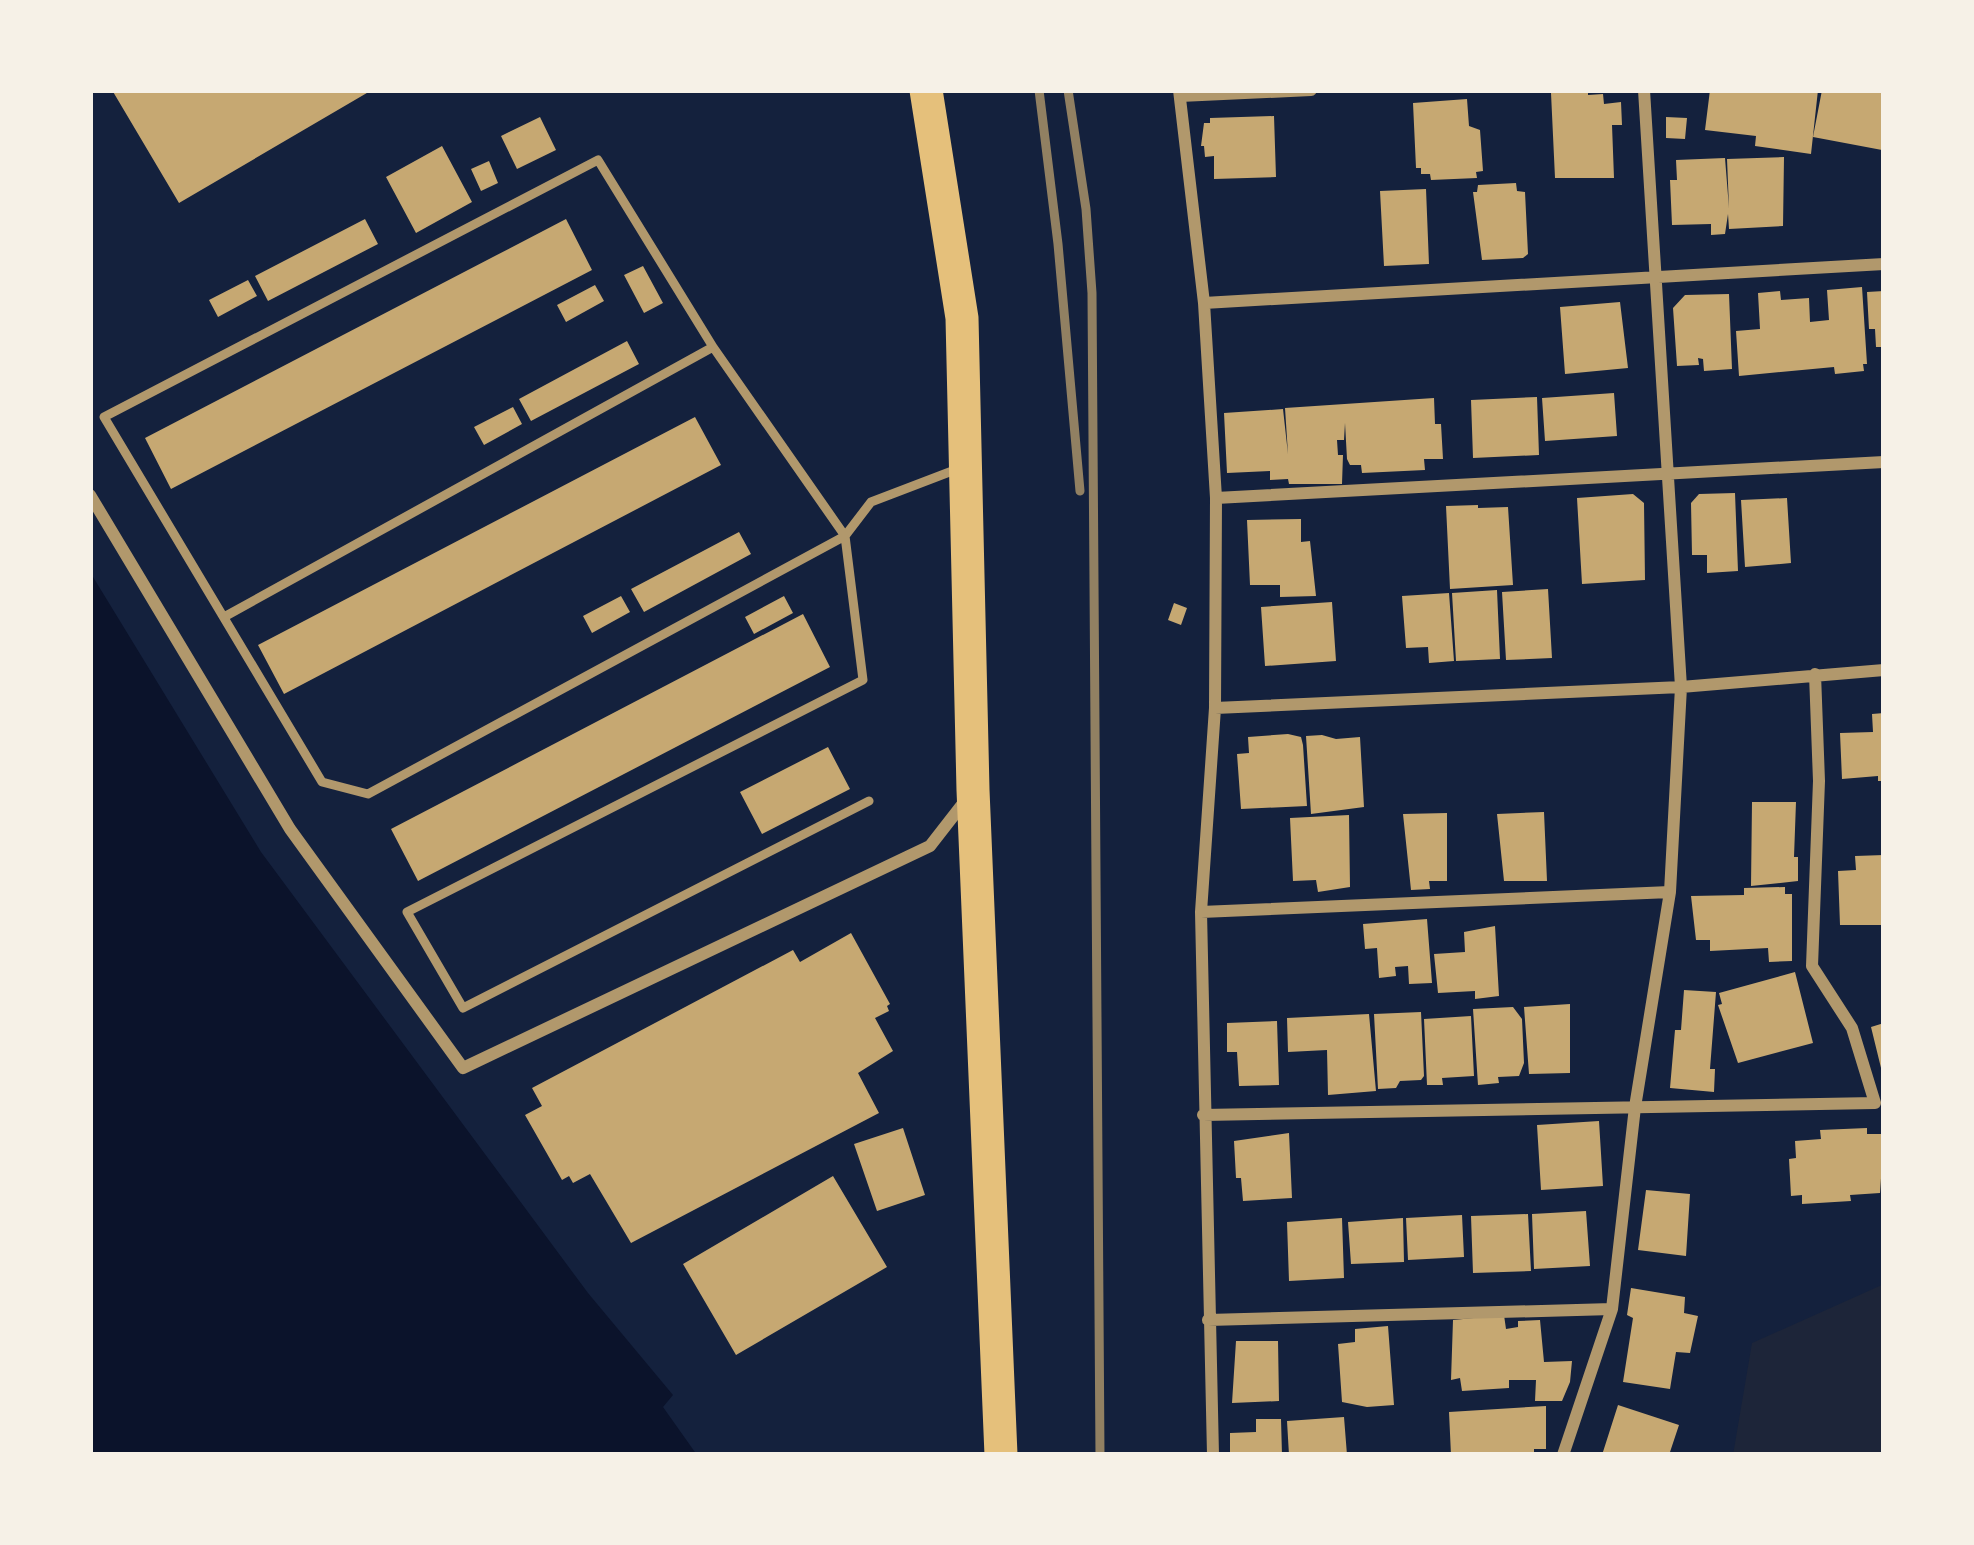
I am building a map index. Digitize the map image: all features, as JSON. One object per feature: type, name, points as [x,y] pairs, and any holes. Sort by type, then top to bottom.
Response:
[{"type":"highway","points":[[926,90],[962,319],[973,790],[1001,1455]]},
{"type":"street","points":[[1213,1455],[1201,912],[1215,708],[1216,498],[1204,303],[1179,93],[1311,90]]},
{"type":"street","points":[[1563,1455],[1612,1309],[1636,1107],[1670,892],[1681,688],[1644,90]]},
{"type":"street","points":[[1204,303],[1884,264]]},
{"type":"street","points":[[1216,498],[1884,462]]},
{"type":"street","points":[[90,495],[290,829],[464,1068],[930,845],[973,790]]},
{"type":"street","points":[[1215,708],[1681,688],[1884,670]]},
{"type":"street","points":[[1203,1115],[1874,1103],[1852,1028],[1812,966],[1819,781],[1815,674]]},
{"type":"street","points":[[1201,912],[1670,892]]},
{"type":"street","points":[[1208,1320],[1612,1309]]},
{"type":"lane","points":[[869,801],[463,1008],[406,912],[863,680],[845,536],[713,347],[598,160],[104,417],[322,782],[368,794],[845,536],[871,502],[965,466]]},
{"type":"lane","points":[[224,617],[713,347]]},
{"type":"shaded area","points":[[90,572],[261,852],[588,1293],[673,1395],[663,1407],[697,1455],[90,1455]]},
{"type":"shaded area","points":[[1884,1284],[1884,1455],[1733,1455],[1752,1343]]},
{"type":"building","points":[[112,90],[372,90],[179,203]]},
{"type":"building","points":[[1710,90],[1818,90],[1811,154],[1755,146],[1756,136],[1705,130]]},
{"type":"building","points":[[1822,90],[1884,92],[1882,150],[1813,137]]},
{"type":"building","points":[[1551,93],[1603,94],[1604,104],[1621,102],[1622,125],[1612,125],[1614,178],[1555,178]]},
{"type":"building","points":[[1467,99],[1469,126],[1480,130],[1483,171],[1476,172],[1477,178],[1431,180],[1430,174],[1416,168],[1413,103]]},
{"type":"building","points":[[1274,116],[1276,177],[1214,179],[1214,156],[1205,157],[1201,146],[1204,123],[1210,123],[1210,118]]},
{"type":"building","points":[[540,117],[556,150],[517,169],[501,136]]},
{"type":"building","points":[[1666,117],[1687,118],[1685,139],[1666,138]]},
{"type":"building","points":[[442,146],[472,202],[416,233],[386,177]]},
{"type":"building","points":[[1784,157],[1783,226],[1729,229],[1728,214],[1725,234],[1711,235],[1711,224],[1672,225],[1670,180],[1677,180],[1676,160],[1725,158],[1729,208],[1727,159]]},
{"type":"building","points":[[489,161],[498,183],[481,191],[471,169]]},
{"type":"building","points":[[1516,183],[1517,191],[1525,192],[1528,254],[1482,260],[1473,192],[1478,185]]},
{"type":"building","points":[[1426,189],[1429,264],[1384,266],[1380,191]]},
{"type":"building","points":[[365,219],[378,244],[268,301],[255,276]]},
{"type":"building","points":[[566,219],[592,270],[171,489],[145,438]]},
{"type":"building","points":[[643,266],[663,303],[644,313],[624,275]]},
{"type":"building","points":[[248,280],[257,296],[218,317],[209,300]]},
{"type":"building","points":[[595,285],[604,301],[566,322],[557,305]]},
{"type":"building","points":[[1862,287],[1864,371],[1835,374],[1834,367],[1739,376],[1736,331],[1760,329],[1758,293],[1780,291],[1781,300],[1809,298],[1810,322],[1829,320],[1827,290]]},
{"type":"building","points":[[1884,291],[1884,347],[1876,347],[1875,329],[1869,329],[1867,292]]},
{"type":"building","points":[[1729,294],[1732,369],[1704,371],[1703,359],[1698,358],[1699,365],[1677,366],[1673,308],[1685,295]]},
{"type":"building","points":[[1620,302],[1628,368],[1565,374],[1560,307]]},
{"type":"building","points":[[627,341],[639,364],[531,421],[519,399]]},
{"type":"building","points":[[1614,393],[1617,436],[1545,441],[1542,398]]},
{"type":"building","points":[[1537,397],[1539,455],[1473,458],[1471,400]]},
{"type":"building","points":[[1434,398],[1443,459],[1424,459],[1425,470],[1362,473],[1361,465],[1350,465],[1347,459],[1345,423],[1344,440],[1337,440],[1338,455],[1343,455],[1342,484],[1289,484],[1288,479],[1270,480],[1270,471],[1227,473],[1224,413],[1283,409],[1288,454],[1285,408]]},
{"type":"building","points":[[513,407],[522,424],[484,445],[474,427]]},
{"type":"building","points":[[695,417],[721,465],[284,694],[258,645]]},
{"type":"building","points":[[1735,493],[1738,571],[1707,573],[1707,555],[1692,555],[1691,503],[1699,494]]},
{"type":"building","points":[[1633,494],[1644,503],[1645,580],[1582,584],[1577,498]]},
{"type":"building","points":[[1787,498],[1791,563],[1745,567],[1741,500]]},
{"type":"building","points":[[1446,506],[1508,507],[1513,585],[1450,589]]},
{"type":"building","points":[[1301,519],[1301,542],[1310,541],[1316,596],[1280,597],[1280,585],[1250,585],[1247,520]]},
{"type":"building","points":[[739,532],[751,554],[644,612],[631,589]]},
{"type":"building","points":[[1548,589],[1552,658],[1506,660],[1502,592]]},
{"type":"building","points":[[1497,590],[1500,659],[1456,661],[1452,593]]},
{"type":"building","points":[[1449,593],[1454,661],[1429,663],[1428,647],[1406,648],[1402,596]]},
{"type":"building","points":[[621,596],[630,612],[592,633],[583,616]]},
{"type":"building","points":[[784,596],[793,613],[754,634],[745,617]]},
{"type":"building","points":[[1332,602],[1336,661],[1265,666],[1261,607]]},
{"type":"building","points":[[1174,603],[1187,608],[1181,625],[1168,620]]},
{"type":"building","points":[[803,614],[830,667],[418,881],[391,829]]},
{"type":"building","points":[[1884,713],[1884,781],[1878,781],[1878,776],[1842,779],[1840,733],[1873,732],[1872,714]]},
{"type":"building","points":[[1306,736],[1360,737],[1364,807],[1311,814]]},
{"type":"building","points":[[1248,737],[1301,737],[1307,806],[1241,809],[1237,754],[1249,753]]},
{"type":"building","points":[[828,747],[850,789],[762,834],[740,792]]},
{"type":"building","points":[[1752,802],[1796,802],[1798,881],[1751,886]]},
{"type":"building","points":[[1544,812],[1547,881],[1504,881],[1497,814]]},
{"type":"building","points":[[1447,813],[1447,881],[1429,881],[1430,889],[1411,890],[1403,814]]},
{"type":"building","points":[[1349,815],[1350,887],[1318,892],[1316,880],[1293,881],[1290,818]]},
{"type":"building","points":[[1884,855],[1884,925],[1840,925],[1838,871],[1856,870],[1855,856]]},
{"type":"building","points":[[1785,887],[1785,894],[1792,894],[1792,961],[1769,962],[1768,948],[1710,951],[1710,940],[1696,940],[1691,896],[1744,895],[1744,888]]},
{"type":"building","points":[[1427,919],[1432,983],[1409,984],[1408,966],[1395,967],[1396,976],[1379,978],[1377,948],[1365,949],[1363,924]]},
{"type":"building","points":[[1495,926],[1499,996],[1475,999],[1475,991],[1438,993],[1434,954],[1465,952],[1464,932]]},
{"type":"building","points":[[851,933],[890,1004],[889,1011],[875,1018],[893,1051],[858,1073],[879,1113],[631,1243],[590,1174],[573,1183],[569,1176],[562,1180],[525,1115],[542,1106],[532,1088],[793,950],[800,962]]},
{"type":"building","points":[[1795,972],[1813,1043],[1738,1063],[1718,1005],[1722,1004],[1719,993]]},
{"type":"building","points":[[1684,990],[1716,992],[1710,1069],[1715,1069],[1714,1092],[1670,1088]]},
{"type":"building","points":[[1570,1004],[1570,1073],[1529,1074],[1524,1007]]},
{"type":"building","points":[[1513,1007],[1522,1019],[1524,1063],[1519,1076],[1478,1085],[1473,1009]]},
{"type":"building","points":[[1421,1012],[1424,1076],[1400,1081],[1396,1088],[1378,1089],[1374,1014]]},
{"type":"building","points":[[1369,1014],[1376,1091],[1328,1095],[1327,1050],[1288,1052],[1287,1018]]},
{"type":"building","points":[[1471,1016],[1474,1076],[1442,1078],[1443,1085],[1427,1085],[1424,1019]]},
{"type":"building","points":[[1277,1021],[1279,1085],[1239,1086],[1237,1052],[1227,1052],[1227,1023]]},
{"type":"building","points":[[1884,1023],[1884,1072],[1882,1072],[1871,1027]]},
{"type":"building","points":[[1599,1121],[1603,1186],[1541,1190],[1537,1125]]},
{"type":"building","points":[[903,1128],[925,1195],[877,1211],[854,1144]]},
{"type":"building","points":[[1867,1128],[1867,1134],[1884,1134],[1880,1193],[1850,1195],[1851,1201],[1802,1204],[1802,1195],[1791,1196],[1789,1159],[1796,1158],[1795,1141],[1821,1139],[1820,1130]]},
{"type":"building","points":[[1289,1133],[1292,1198],[1243,1201],[1234,1141]]},
{"type":"building","points":[[833,1176],[887,1267],[736,1355],[683,1264]]},
{"type":"building","points":[[1646,1190],[1690,1194],[1686,1256],[1638,1250]]},
{"type":"building","points":[[1586,1211],[1590,1266],[1534,1269],[1532,1214]]},
{"type":"building","points":[[1528,1214],[1531,1271],[1473,1273],[1471,1216]]},
{"type":"building","points":[[1462,1215],[1464,1257],[1408,1260],[1406,1218]]},
{"type":"building","points":[[1342,1218],[1344,1278],[1289,1281],[1287,1222]]},
{"type":"building","points":[[1403,1218],[1404,1262],[1351,1264],[1348,1222]]},
{"type":"building","points":[[1631,1288],[1685,1297],[1684,1313],[1698,1316],[1690,1353],[1676,1352],[1670,1389],[1623,1382],[1633,1318],[1627,1315]]},
{"type":"building","points":[[1504,1315],[1506,1329],[1518,1327],[1518,1321],[1540,1320],[1544,1362],[1572,1361],[1562,1401],[1535,1401],[1536,1380],[1509,1380],[1509,1388],[1462,1391],[1460,1378],[1451,1380],[1453,1320]]},
{"type":"building","points":[[1388,1326],[1394,1405],[1342,1402],[1338,1344],[1355,1342],[1355,1329]]},
{"type":"building","points":[[1236,1341],[1278,1341],[1279,1401],[1232,1403]]},
{"type":"building","points":[[1618,1405],[1679,1425],[1669,1455],[1602,1455]]},
{"type":"building","points":[[1546,1406],[1546,1449],[1534,1449],[1534,1455],[1451,1455],[1449,1412]]},
{"type":"building","points":[[1344,1417],[1347,1455],[1289,1455],[1287,1421]]},
{"type":"building","points":[[1256,1419],[1281,1419],[1282,1455],[1230,1455],[1230,1433],[1256,1432]]},
{"type":"railway","points":[[1039,90],[1080,491]]},
{"type":"railway","points":[[1068,90],[1086,209],[1092,293],[1100,1455]]}]
